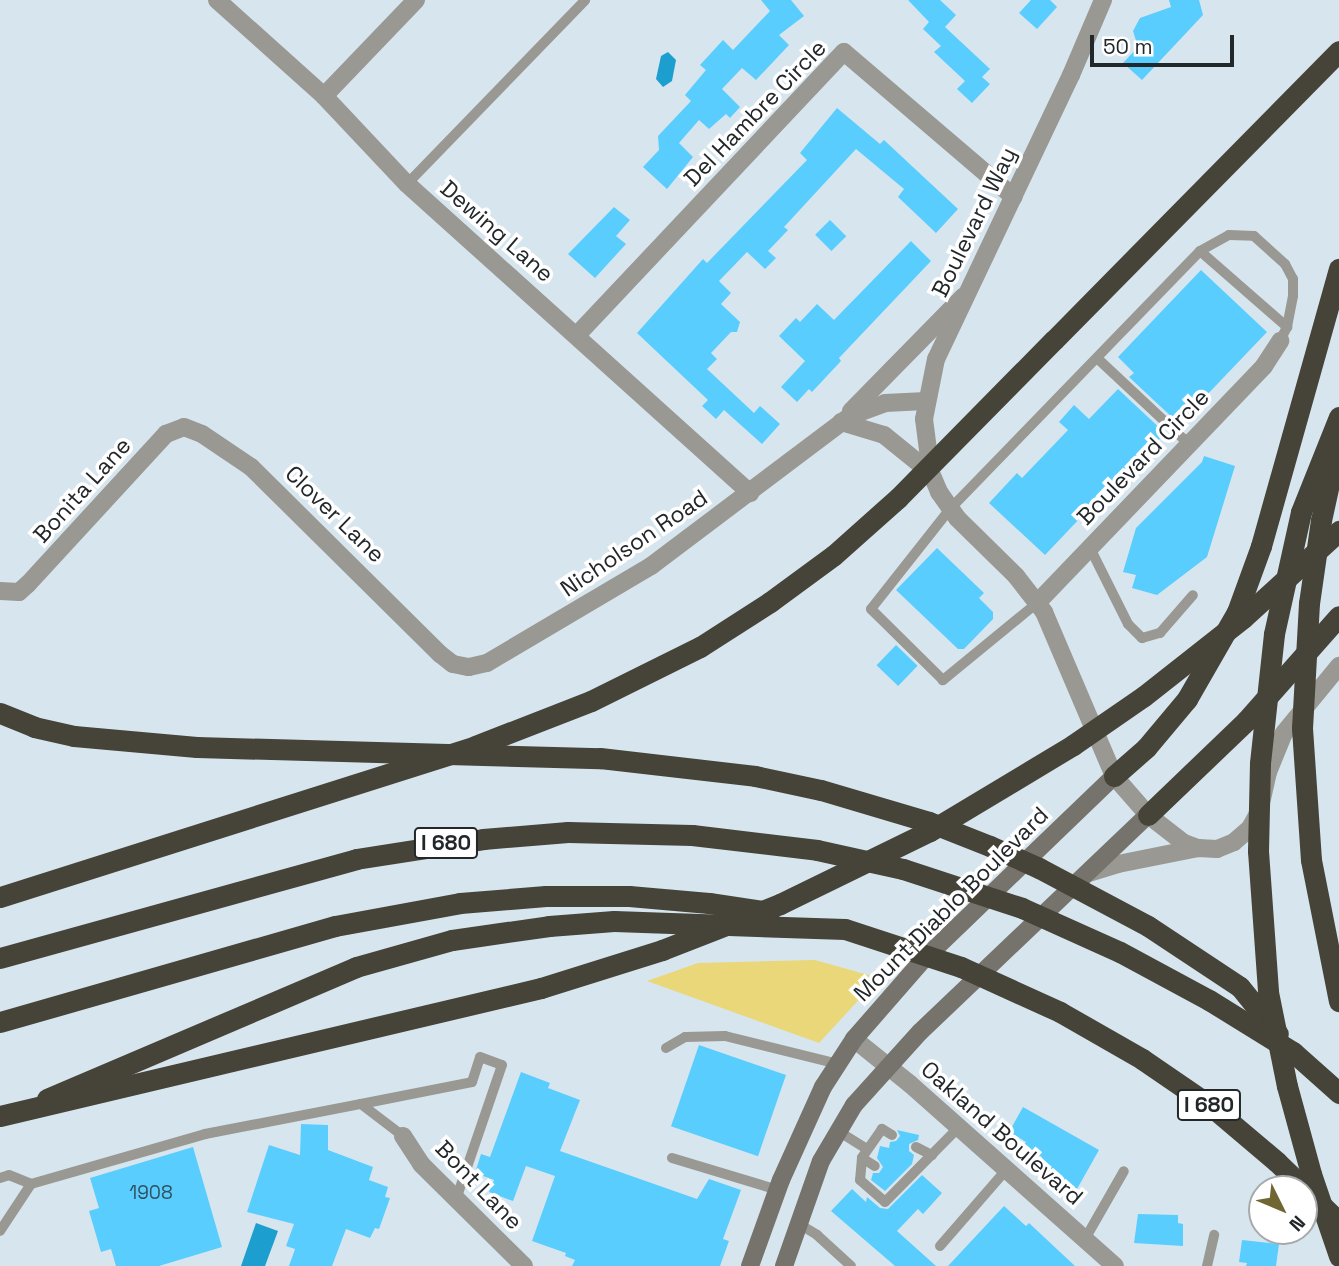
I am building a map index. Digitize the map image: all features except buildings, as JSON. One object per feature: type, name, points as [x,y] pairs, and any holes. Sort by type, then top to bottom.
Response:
[{"type":"highway","points":[[0,897],[475,746],[591,702],[700,647],[770,602],[834,555],[898,498],[1339,51]]},
{"type":"highway","points":[[1114,776],[1146,748],[1187,699],[1213,659],[1237,612],[1258,556],[1339,269]]},
{"type":"highway","points":[[1339,417],[1308,490],[1282,593],[1267,677],[1258,808],[1260,908],[1268,992],[1287,1086],[1311,1174],[1339,1256]]},
{"type":"highway","points":[[1339,441],[1312,575],[1302,714],[1311,859],[1339,1000]]},
{"type":"highway","points":[[0,1117],[551,985],[662,950],[793,898],[930,831],[1073,746],[1144,696],[1243,618],[1339,531]]},
{"type":"highway","points":[[1149,816],[1246,722],[1339,616]]},
{"type":"highway","points":[[0,713],[34,727],[74,736],[197,747],[600,758],[755,776],[821,790],[929,822],[990,846],[1039,868],[1148,926],[1240,987],[1293,1052]]},
{"type":"highway","name":"I 680","points":[[0,958],[343,862],[483,839],[568,832],[692,835],[817,849],[903,869],[1022,908],[1120,952],[1209,1000],[1293,1052],[1339,1093]]},
{"type":"highway","name":"I 680","points":[[0,1021],[335,926],[418,909],[501,899],[586,895],[670,899],[761,911],[845,929],[961,967],[1060,1012],[1142,1059],[1212,1107],[1277,1162],[1339,1222]]},
{"type":"highway","points":[[0,1117],[356,967],[452,940],[549,926],[625,920],[845,929]]},
{"type":"main road","name":"Mount Diablo Boulevard","points":[[750,1266],[778,1190],[823,1087],[854,1039],[922,961],[1114,776]]},
{"type":"main road","points":[[784,1266],[821,1161],[854,1105],[887,1065],[1149,816]]},
{"type":"street","name":"Dewing Lane","points":[[218,0],[324,96],[407,184],[750,493]]},
{"type":"street","points":[[324,96],[416,0]]},
{"type":"street","name":"Boulevard Way","points":[[1103,0],[1014,197],[936,359],[926,401],[924,441],[931,472],[950,509],[1016,576],[1037,603],[1054,633],[1114,776],[1168,834],[1198,848]]},
{"type":"street","name":"Del Hambre Circle","points":[[577,335],[844,52],[1014,197]]},
{"type":"street","name":"Nicholson Road","points":[[440,654],[453,664],[469,667],[487,663],[651,566],[841,422],[966,294]]},
{"type":"street","name":"Boulevard Circle","points":[[1037,603],[1264,366],[1284,334]]},
{"type":"street","name":"Nicholson Road","points":[[841,422],[885,403],[926,401]]},
{"type":"street","name":"Boulevard Way","points":[[841,422],[884,435],[931,472]]},
{"type":"street","name":"Bonita Lane","points":[[0,591],[19,592],[166,434],[184,427]]},
{"type":"street","name":"Clover Lane","points":[[184,427],[202,433],[251,467],[440,654]]},
{"type":"street","points":[[1089,873],[1118,864],[1198,848],[1217,849],[1234,842],[1250,828],[1259,812],[1268,772],[1284,733],[1339,666]]},
{"type":"street","name":"Oakland Boulevard","points":[[854,1039],[960,1127],[1115,1266]]},
{"type":"street","name":"Bont Lane","points":[[403,1136],[421,1164],[520,1265]]},
{"type":"lane","points":[[407,184],[585,0]]},
{"type":"lane","points":[[1037,603],[943,680],[870,610],[950,509],[1200,251],[1229,234],[1254,236],[1285,264],[1293,279],[1284,334]]},
{"type":"lane","points":[[1200,251],[1284,334]]},
{"type":"lane","points":[[1097,358],[1189,444]]},
{"type":"lane","points":[[1090,548],[1136,635],[1150,638],[1160,633],[1193,595]]},
{"type":"lane","points":[[666,1048],[685,1037],[725,1037],[838,1064]]},
{"type":"lane","points":[[0,1178],[9,1175],[32,1184],[205,1134],[472,1082],[480,1057],[502,1065],[456,1199]]},
{"type":"lane","points":[[361,1104],[403,1136]]},
{"type":"lane","points":[[892,1135],[882,1129],[870,1149],[860,1180],[885,1202],[897,1182],[915,1172],[960,1127]]},
{"type":"lane","points":[[838,1131],[870,1149],[875,1166]]},
{"type":"lane","points":[[916,1147],[932,1155]]},
{"type":"lane","points":[[672,1158],[778,1190]]},
{"type":"lane","points":[[903,1164],[915,1172]]},
{"type":"lane","points":[[940,1246],[1007,1169]]},
{"type":"lane","points":[[1085,1238],[1124,1171]]},
{"type":"lane","points":[[0,1231],[32,1184]]},
{"type":"lane","points":[[799,1224],[817,1235],[851,1266]]},
{"type":"lane","points":[[1208,1266],[1214,1235]]},
{"type":"shaded area","points":[[815,960],[879,978],[819,1043],[647,981],[698,963]]},
{"type":"water","points":[[668,52],[676,60],[672,81],[663,87],[656,79],[661,56]]},
{"type":"water","points":[[256,1223],[278,1231],[265,1266],[241,1266]]}]
